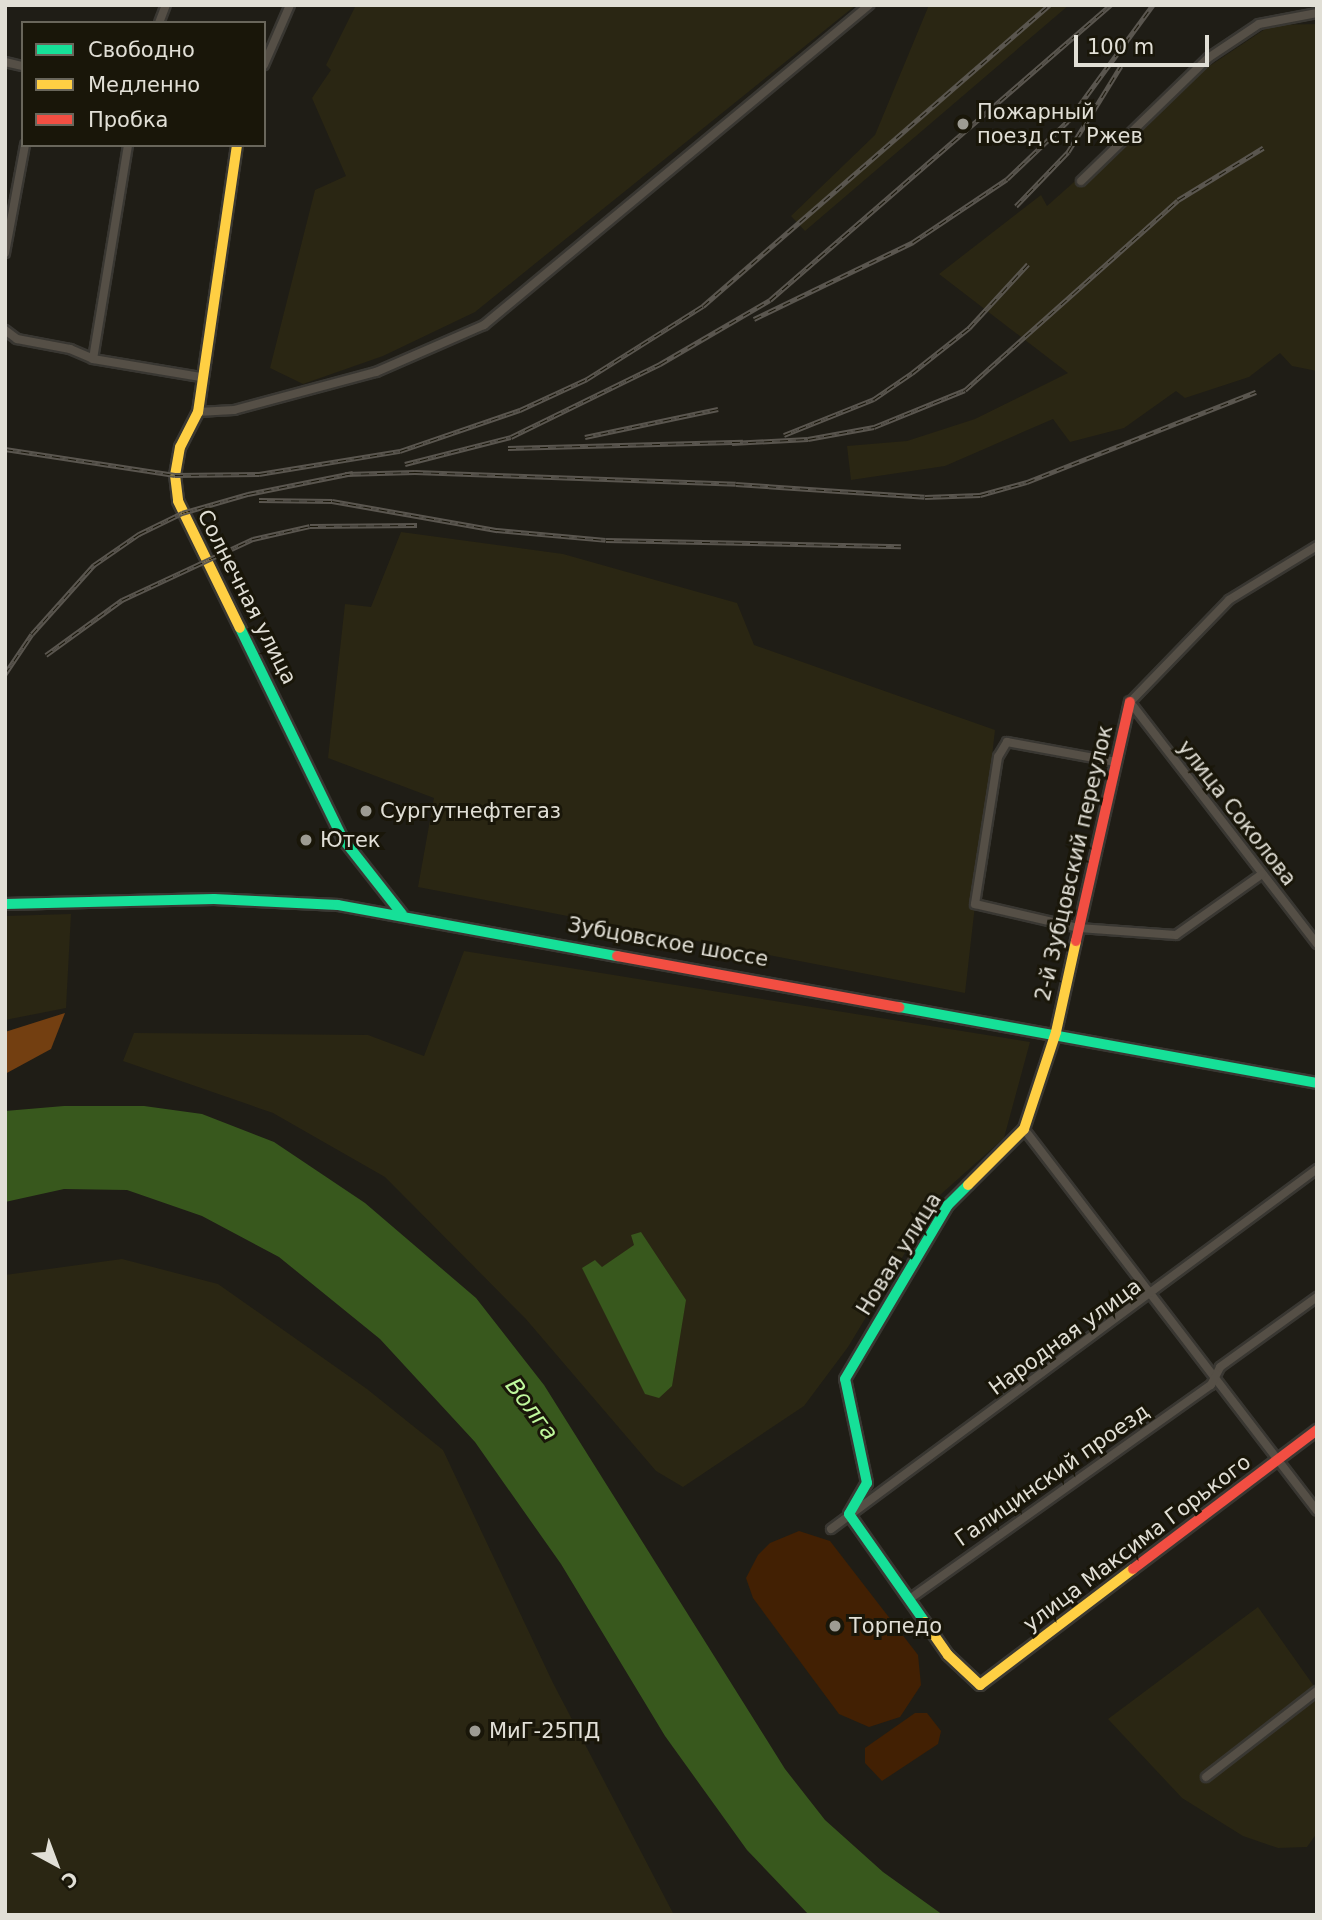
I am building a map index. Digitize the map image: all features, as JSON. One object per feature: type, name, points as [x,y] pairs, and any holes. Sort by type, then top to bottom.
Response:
[{"type":"street","points":[[266,60],[290,5]]},
{"type":"street","points":[[198,412],[234,410],[376,372],[484,325],[869,5]]},
{"type":"street","points":[[1081,181],[1208,58],[1259,24],[1317,13]]},
{"type":"street","points":[[5,253],[25,147]]},
{"type":"street","points":[[93,359],[128,147]]},
{"type":"street","name":"Солнечная улица","points":[[237,147],[198,412],[180,447],[175,475],[182,513],[343,839],[402,914]]},
{"type":"street","points":[[5,330],[17,339],[70,349],[93,359],[201,377]]},
{"type":"street","points":[[1130,702],[1229,600],[1317,546]]},
{"type":"street","name":"2-й Зубцовский переулок","points":[[1056,1032],[1130,702]]},
{"type":"street","name":"улица Соколова","points":[[1130,702],[1317,944]]},
{"type":"street","points":[[1116,762],[1007,742],[998,757],[975,904],[1079,928],[1176,935],[1262,874]]},
{"type":"street","name":"Зубцовское шоссе","points":[[5,904],[214,899],[402,914],[1056,1032],[1317,1083]]},
{"type":"street","name":"Новая улица","points":[[849,1514],[867,1483],[845,1380],[948,1205],[1024,1129],[1056,1032]]},
{"type":"street","points":[[1024,1129],[1149,1298],[1317,1511]]},
{"type":"street","name":"Народная улица","points":[[831,1529],[1149,1298],[1317,1170]]},
{"type":"street","name":"Галицинский проезд","points":[[911,1598],[1214,1381],[1220,1367],[1317,1297]]},
{"type":"street","name":"улица Максима Горького","points":[[911,1598],[948,1655],[980,1685],[1317,1430]]},
{"type":"street","points":[[849,1514],[911,1598]]},
{"type":"street","points":[[1206,1777],[1317,1691]]},
{"type":"shaded area","points":[[356,5],[856,5],[475,312],[383,356],[303,384],[270,368],[315,190],[346,176],[312,98],[331,70],[326,65]]},
{"type":"shaded area","points":[[929,5],[1069,5],[805,231],[791,216],[875,135]]},
{"type":"shaded area","points":[[1317,24],[1317,371],[1292,366],[1280,353],[1249,377],[1185,398],[1176,391],[1124,428],[1070,442],[1053,419],[945,466],[851,480],[847,446],[907,441],[975,419],[1068,373],[939,274],[1041,195],[1047,206],[1190,79],[1271,25]]},
{"type":"shaded area","points":[[401,532],[563,554],[737,603],[754,645],[995,730],[965,993],[418,887],[434,798],[328,758],[345,604],[371,607]]},
{"type":"shaded area","points":[[71,914],[66,1008],[5,1020],[5,916]]},
{"type":"shaded area","points":[[464,951],[1030,1042],[1004,1138],[940,1195],[848,1347],[804,1406],[683,1487],[656,1471],[525,1318],[385,1177],[273,1113],[123,1061],[134,1033],[368,1035],[424,1056]]},
{"type":"shaded area","points":[[65,1013],[51,1049],[5,1074],[5,1032]]},
{"type":"shaded area","points":[[122,1259],[218,1284],[367,1389],[443,1450],[553,1683],[674,1915],[5,1915],[5,1275]]},
{"type":"shaded area","name":"Торпедо","points":[[799,1531],[830,1541],[918,1655],[921,1685],[900,1717],[869,1727],[839,1714],[753,1598],[746,1578],[758,1555],[770,1543]]},
{"type":"shaded area","points":[[1258,1607],[1316,1689],[1309,1694],[1317,1704],[1317,1833],[1307,1847],[1278,1848],[1243,1836],[1182,1798],[1108,1719]]},
{"type":"shaded area","points":[[915,1713],[927,1713],[941,1731],[938,1744],[882,1781],[865,1763],[865,1748]]},
{"type":"water","name":"Волга","points":[[64,1106],[144,1106],[202,1114],[274,1142],[365,1203],[476,1298],[544,1385],[785,1769],[825,1820],[883,1872],[943,1915],[809,1915],[747,1850],[665,1736],[561,1564],[475,1442],[380,1339],[279,1257],[202,1216],[127,1190],[64,1189],[5,1202],[5,1111]]},
{"type":"water","points":[[641,1232],[686,1300],[672,1386],[659,1398],[645,1394],[582,1268],[595,1260],[602,1267],[634,1245],[631,1235]]},
{"type":"railway","points":[[5,449],[175,475],[259,474],[400,451],[520,410],[587,379],[703,306],[1049,5]]},
{"type":"railway","points":[[405,464],[511,437],[660,364],[770,300],[1111,5]]},
{"type":"railway","points":[[754,319],[913,242],[1007,179],[1068,121],[1153,5]]},
{"type":"railway","points":[[1016,206],[1068,152],[1121,66]]},
{"type":"railway","points":[[732,443],[808,439],[874,427],[965,390],[1178,200],[1263,148]]},
{"type":"railway","points":[[784,435],[874,399],[912,373],[969,328],[1028,264]]},
{"type":"railway","points":[[345,474],[415,472],[736,484],[925,497],[980,495],[1027,482],[1256,392]]},
{"type":"railway","points":[[585,437],[718,409]]},
{"type":"railway","points":[[508,448],[743,442]]},
{"type":"railway","points":[[5,674],[32,634],[94,565],[139,534],[182,513],[248,494],[353,473]]},
{"type":"railway","points":[[259,500],[332,501],[497,530],[606,540],[901,546]]},
{"type":"railway","points":[[46,655],[122,600],[253,539],[310,526],[417,525]]},
{"type":"traffic: fast","points":[[240,628],[343,839],[402,914]]},
{"type":"traffic: fast","points":[[5,904],[214,899],[338,905],[617,956]]},
{"type":"traffic: fast","points":[[899,1007],[1317,1083]]},
{"type":"traffic: fast","points":[[925,1622],[849,1514],[867,1483],[845,1379],[948,1205],[968,1185]]},
{"type":"traffic: slow","points":[[237,147],[198,412],[180,447],[175,475],[178,501],[240,628]]},
{"type":"traffic: slow","points":[[968,1185],[1024,1129],[1056,1032],[1076,941]]},
{"type":"traffic: slow","points":[[925,1622],[948,1655],[980,1685],[1133,1569]]},
{"type":"traffic: jam","points":[[1076,941],[1130,702]]},
{"type":"traffic: jam","points":[[617,956],[899,1007]]},
{"type":"traffic: jam","points":[[1133,1569],[1317,1430]]},
{"type":"place","name":"Пожарный поезд ст. Ржев","points":[[963,124]]},
{"type":"place","name":"Сургутнефтегаз","points":[[366,811]]},
{"type":"place","name":"Ютек","points":[[306,840]]},
{"type":"place","name":"Торпедо","points":[[835,1626]]},
{"type":"place","name":"МиГ-25ПД","points":[[475,1731]]}]
